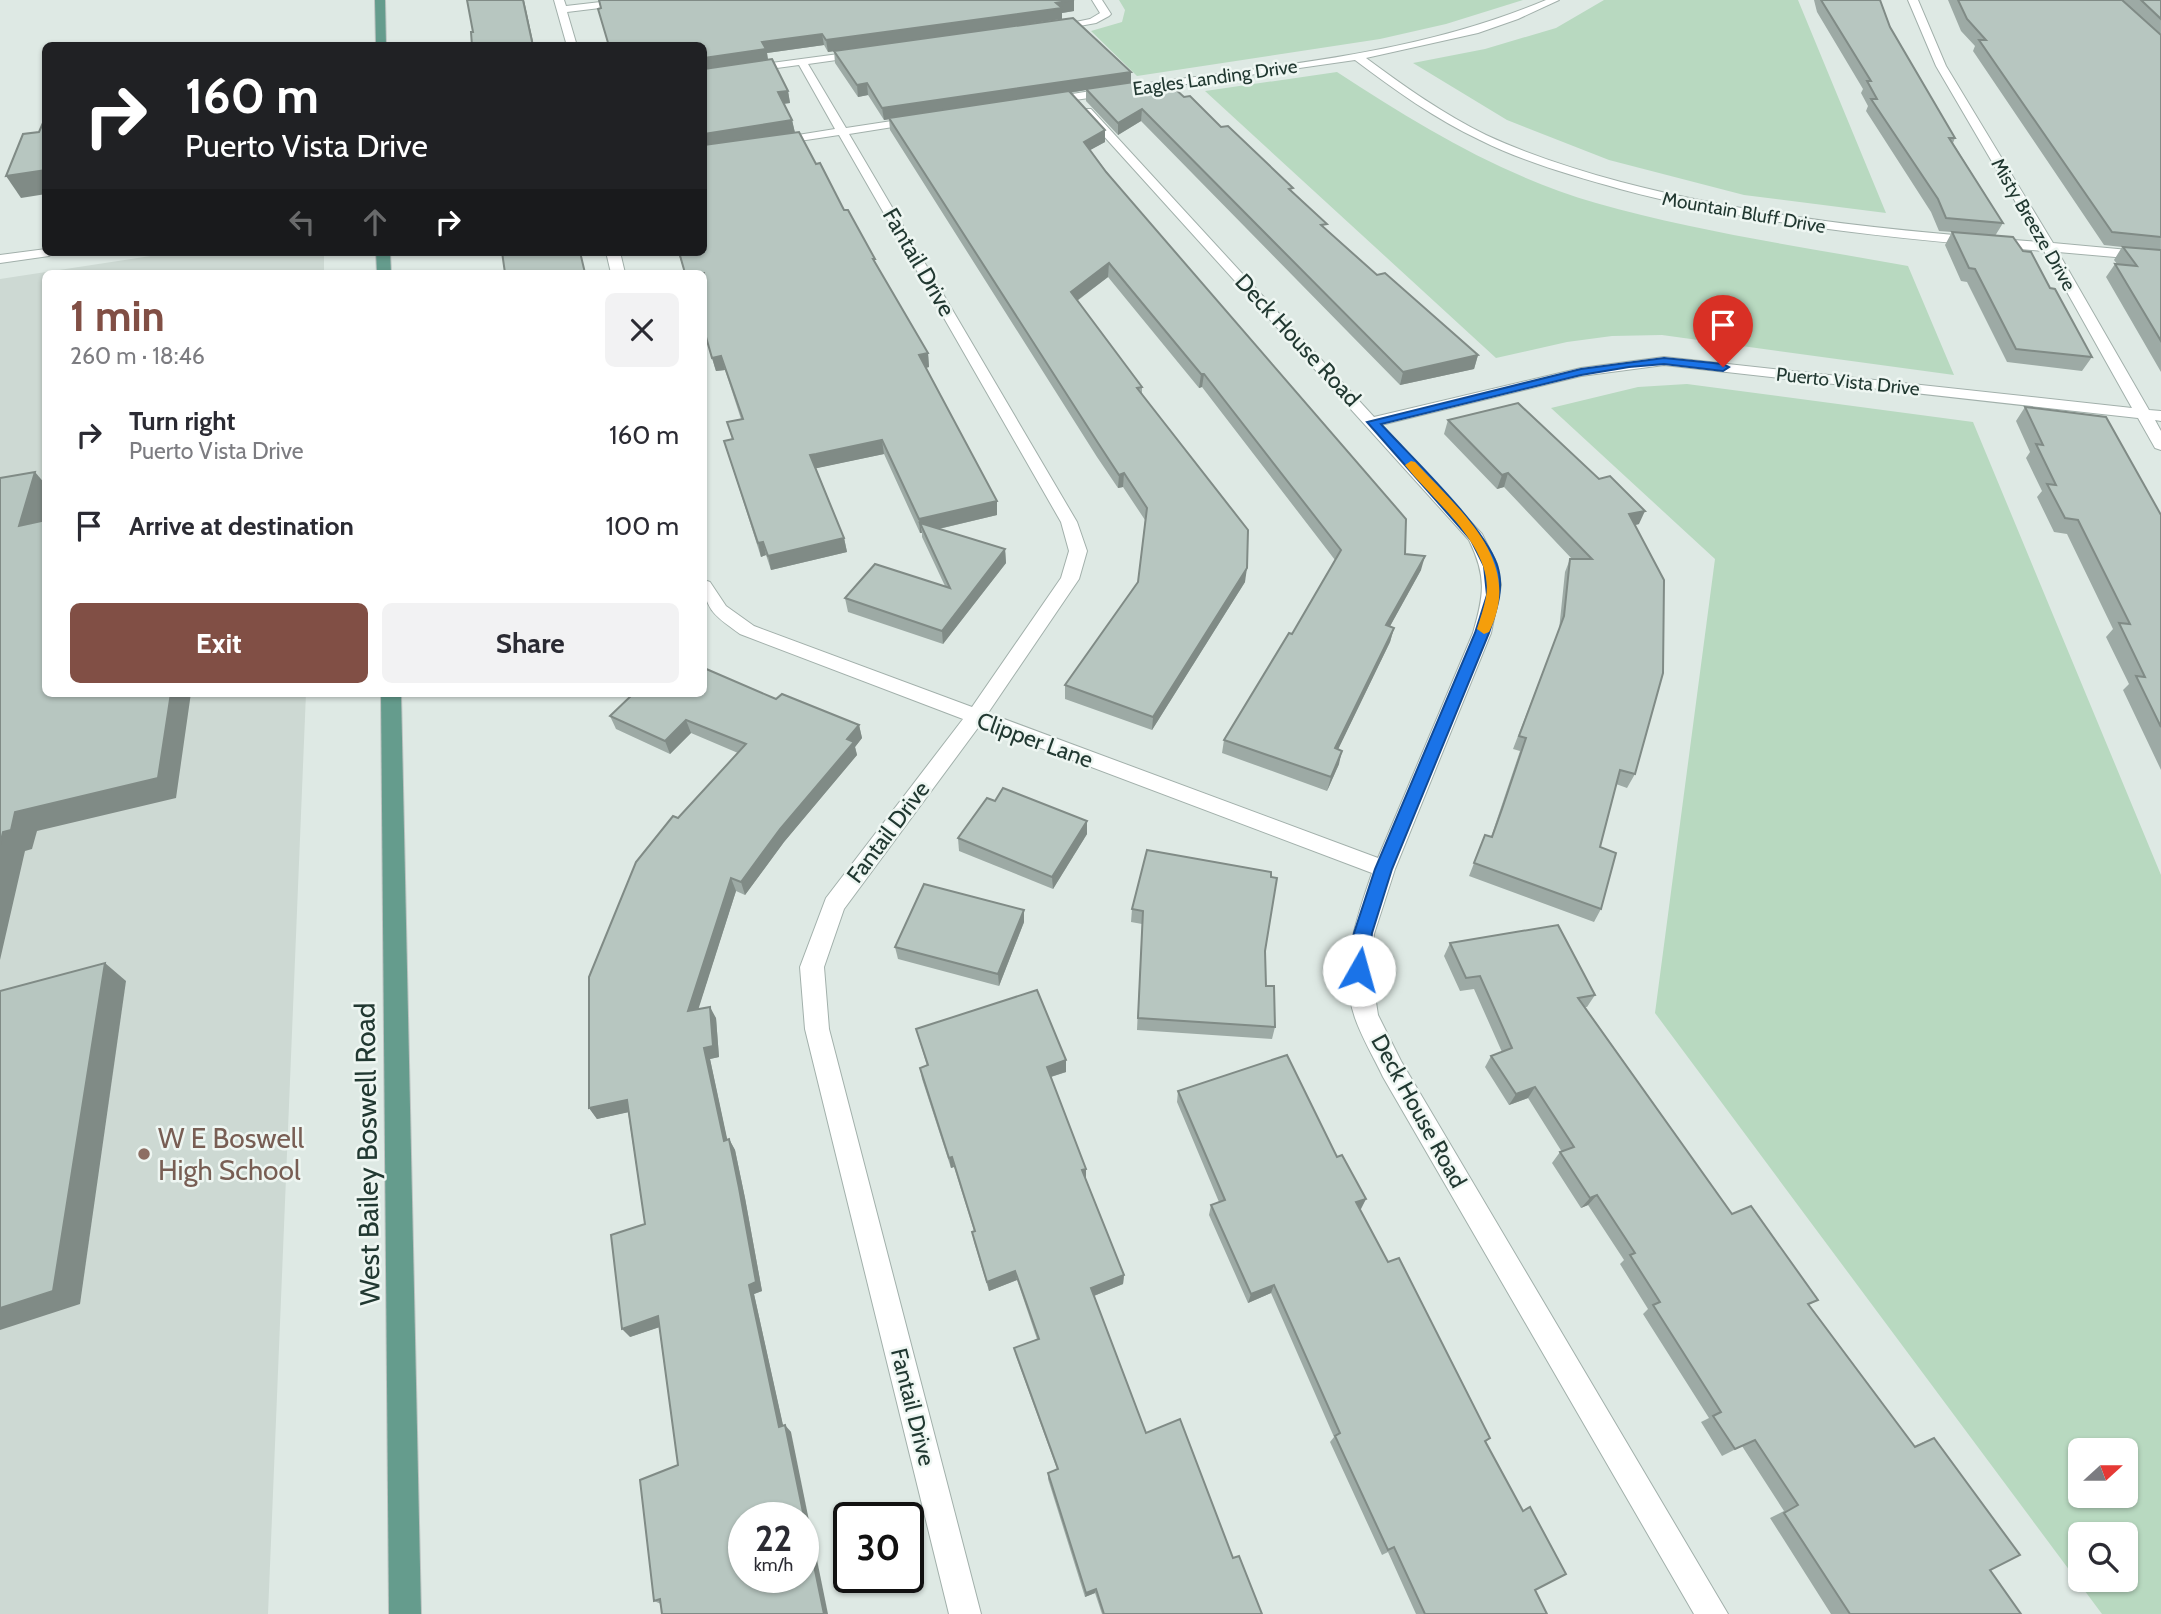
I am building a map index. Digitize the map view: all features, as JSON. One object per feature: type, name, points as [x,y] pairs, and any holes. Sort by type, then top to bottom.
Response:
[{"type":"main road","points":[[380,0],[381,42]]},
{"type":"main road","name":"West Bailey Boswell Road","points":[[391,697],[405,1614]]},
{"type":"street","points":[[571,42],[560,5],[641,0]]},
{"type":"street","points":[[1034,30],[1093,21],[1106,14],[1097,0]]},
{"type":"street","name":"Eagles Landing Drive","points":[[1033,103],[1359,58],[1491,26],[1554,0]]},
{"type":"street","name":"Misty Breeze Drive","points":[[1913,0],[1941,65],[2049,246],[2161,445]]},
{"type":"street","points":[[707,75],[870,52]]},
{"type":"street","name":"Mountain Bluff Drive","points":[[1359,58],[1440,115],[1502,146],[1571,171],[1667,200],[1844,229],[2161,257]]},
{"type":"street","name":"Fantail Drive","points":[[802,61],[1069,522],[1078,551],[1070,579],[975,717],[834,905],[812,967],[817,1029],[965,1614]]},
{"type":"street","name":"Deck House Road","points":[[1073,97],[1373,422],[1476,538],[1490,566],[1494,595],[1482,633],[1384,869],[1363,933],[1359,970],[1366,1016],[1392,1069],[1712,1614]]},
{"type":"street","points":[[755,145],[925,120]]},
{"type":"street","points":[[0,259],[42,253]]},
{"type":"street","name":"Puerto Vista Drive","points":[[1373,422],[1581,372],[1664,361],[2161,416]]},
{"type":"street","name":"Clipper Lane","points":[[707,590],[720,610],[747,630],[1384,869]]},
{"type":"shaded area","name":"W E Boswell High School","points":[[151,256],[324,256],[324,270],[59,270]]},
{"type":"shaded area","name":"W E Boswell High School","points":[[42,273],[42,697],[306,697],[268,1614],[0,1614],[0,279]]},
{"type":"green space","points":[[1119,0],[1523,0],[1446,24],[1380,39],[1137,76],[1091,31],[1122,22],[1125,10]]},
{"type":"green space","points":[[1604,0],[1798,0],[1886,213],[1744,195],[1609,160],[1507,120],[1413,63],[1485,49],[1556,28]]},
{"type":"green space","points":[[1337,72],[1430,130],[1494,164],[1561,192],[1673,222],[1908,266],[1954,375],[1662,335],[1612,336],[1567,342],[1496,358],[1205,91]]},
{"type":"green space","points":[[1687,384],[1973,422],[2161,875],[2161,1614],[2102,1614],[2086,1592],[2138,1592],[2138,1522],[2068,1522],[2068,1568],[1655,1013],[1715,559],[1551,408],[1638,387]]},
{"type":"building","points":[[467,0],[523,0],[532,42],[472,42],[473,32]]},
{"type":"building","points":[[599,0],[1074,0],[1056,3],[1062,8],[826,40],[822,34],[762,42],[766,49],[707,58],[707,42],[608,42],[598,9],[601,8]]},
{"type":"building","points":[[1821,0],[1880,0],[1890,27],[1955,138],[1949,138],[2003,223],[1946,218],[1938,199],[1871,99],[1877,99],[1867,81],[1871,81]]},
{"type":"building","points":[[1958,0],[2122,0],[2161,35],[2161,237],[2112,232],[1979,40],[1986,40],[1967,19]]},
{"type":"building","points":[[2141,0],[2161,0],[2161,19]]},
{"type":"building","points":[[1073,18],[1131,72],[882,108],[867,83],[857,85],[834,51]]},
{"type":"building","points":[[772,59],[788,91],[778,92],[792,120],[707,134],[707,69]]},
{"type":"building","points":[[1141,81],[1152,92],[1174,88],[1184,97],[1190,96],[1221,127],[1228,126],[1327,224],[1321,225],[1377,275],[1385,273],[1478,355],[1403,372],[1142,109],[1118,123],[1086,89]]},
{"type":"building","points":[[1069,91],[1105,130],[1084,142],[1106,172],[1406,519],[1405,554],[1425,556],[1386,625],[1394,628],[1335,748],[1342,751],[1331,777],[1224,740],[1289,633],[1292,634],[1341,550],[1204,374],[1201,374],[1109,263],[1071,292],[1142,387],[1137,388],[1248,530],[1247,568],[1153,717],[1065,685],[1138,582],[1147,508],[1124,473],[1119,475],[889,118]]},
{"type":"building","points":[[42,125],[42,171],[6,176],[23,134],[39,132]]},
{"type":"building","points":[[799,132],[816,164],[820,163],[844,210],[848,210],[873,259],[928,353],[919,355],[997,501],[919,519],[882,440],[810,455],[844,538],[768,556],[763,542],[758,543],[724,441],[733,439],[727,422],[743,419],[721,356],[712,358],[707,340],[707,270],[684,270],[680,256],[707,256],[707,145]]},
{"type":"building","points":[[1952,232],[2013,237],[2023,251],[2031,252],[2050,288],[2055,289],[2092,357],[2016,349],[1975,269],[1969,268]]},
{"type":"building","points":[[2123,247],[2161,250],[2161,341],[2115,264],[2137,266]]},
{"type":"building","points":[[503,256],[581,256],[584,270],[505,270]]},
{"type":"building","points":[[1518,403],[1599,479],[1610,476],[1645,511],[1629,514],[1664,580],[1663,673],[1635,774],[1620,770],[1600,847],[1616,853],[1601,909],[1474,863],[1485,835],[1492,837],[1526,738],[1519,736],[1564,616],[1570,559],[1592,559],[1508,473],[1502,475],[1448,420]]},
{"type":"building","points":[[2025,407],[2106,417],[2161,515],[2161,727],[2136,676],[2145,677],[2119,623],[2130,624],[2078,520],[2065,518],[2047,484],[2056,485],[2036,444],[2043,445]]},
{"type":"building","points":[[35,472],[19,526],[42,521],[42,697],[170,697],[158,778],[15,812],[11,830],[3,832],[0,845],[0,478]]},
{"type":"building","points":[[920,523],[1005,549],[942,631],[845,598],[875,564],[950,588]]},
{"type":"building","points":[[707,669],[776,699],[782,694],[859,725],[847,739],[854,742],[780,829],[741,882],[731,878],[688,1011],[710,1007],[713,1046],[704,1048],[724,1141],[729,1139],[739,1188],[756,1282],[749,1285],[779,1427],[785,1425],[801,1502],[728,1502],[728,1593],[819,1593],[819,1590],[824,1614],[662,1614],[660,1599],[654,1601],[640,1480],[678,1465],[658,1316],[622,1329],[611,1235],[645,1224],[627,1100],[589,1108],[589,977],[636,862],[673,816],[678,818],[746,744],[686,720],[665,741],[610,716],[630,697],[707,697]]},
{"type":"building","points":[[1003,788],[1087,821],[1052,877],[958,838],[987,798],[995,801]]},
{"type":"building","points":[[1147,850],[1271,872],[1271,877],[1277,878],[1265,951],[1266,986],[1274,986],[1275,1027],[1138,1018],[1143,911],[1132,909]]},
{"type":"building","points":[[924,884],[1024,910],[998,974],[895,947]]},
{"type":"building","points":[[1558,925],[1595,995],[1578,998],[1732,1214],[1751,1206],[1818,1300],[1808,1304],[1915,1447],[1934,1438],[2020,1555],[1990,1570],[2021,1614],[1850,1614],[1784,1513],[1798,1505],[1755,1440],[1735,1449],[1713,1416],[1721,1412],[1653,1305],[1660,1302],[1630,1255],[1635,1253],[1597,1195],[1590,1198],[1560,1152],[1574,1147],[1535,1087],[1516,1094],[1491,1056],[1512,1048],[1480,976],[1466,978],[1450,943]]},
{"type":"building","points":[[105,963],[53,1291],[0,1308],[0,991]]},
{"type":"building","points":[[1037,990],[1066,1060],[1047,1067],[1086,1169],[1082,1170],[1124,1275],[1091,1288],[1146,1433],[1180,1419],[1233,1558],[1239,1556],[1262,1614],[1104,1614],[1096,1589],[1086,1593],[1048,1473],[1058,1469],[1014,1348],[1039,1339],[1015,1271],[987,1282],[972,1232],[975,1231],[952,1157],[949,1158],[920,1068],[928,1065],[916,1029]]},
{"type":"building","points":[[1287,1055],[1337,1157],[1342,1155],[1366,1199],[1356,1202],[1388,1262],[1399,1258],[1490,1438],[1485,1441],[1523,1511],[1530,1507],[1566,1574],[1535,1590],[1547,1614],[1425,1614],[1394,1547],[1388,1550],[1335,1436],[1340,1433],[1274,1285],[1251,1294],[1211,1205],[1225,1200],[1178,1091]]},
{"type":"slow traffic","points":[[1411,465],[1476,538],[1490,566],[1494,595],[1484,629]]},
{"type":"place","name":"W E Boswell High School","points":[[144,1154]]},
{"type":"route","points":[[1359,970],[1363,933],[1384,869],[1482,633],[1494,595],[1490,566],[1476,538],[1373,422],[1581,372],[1629,364],[1664,361],[1723,367]]}]
